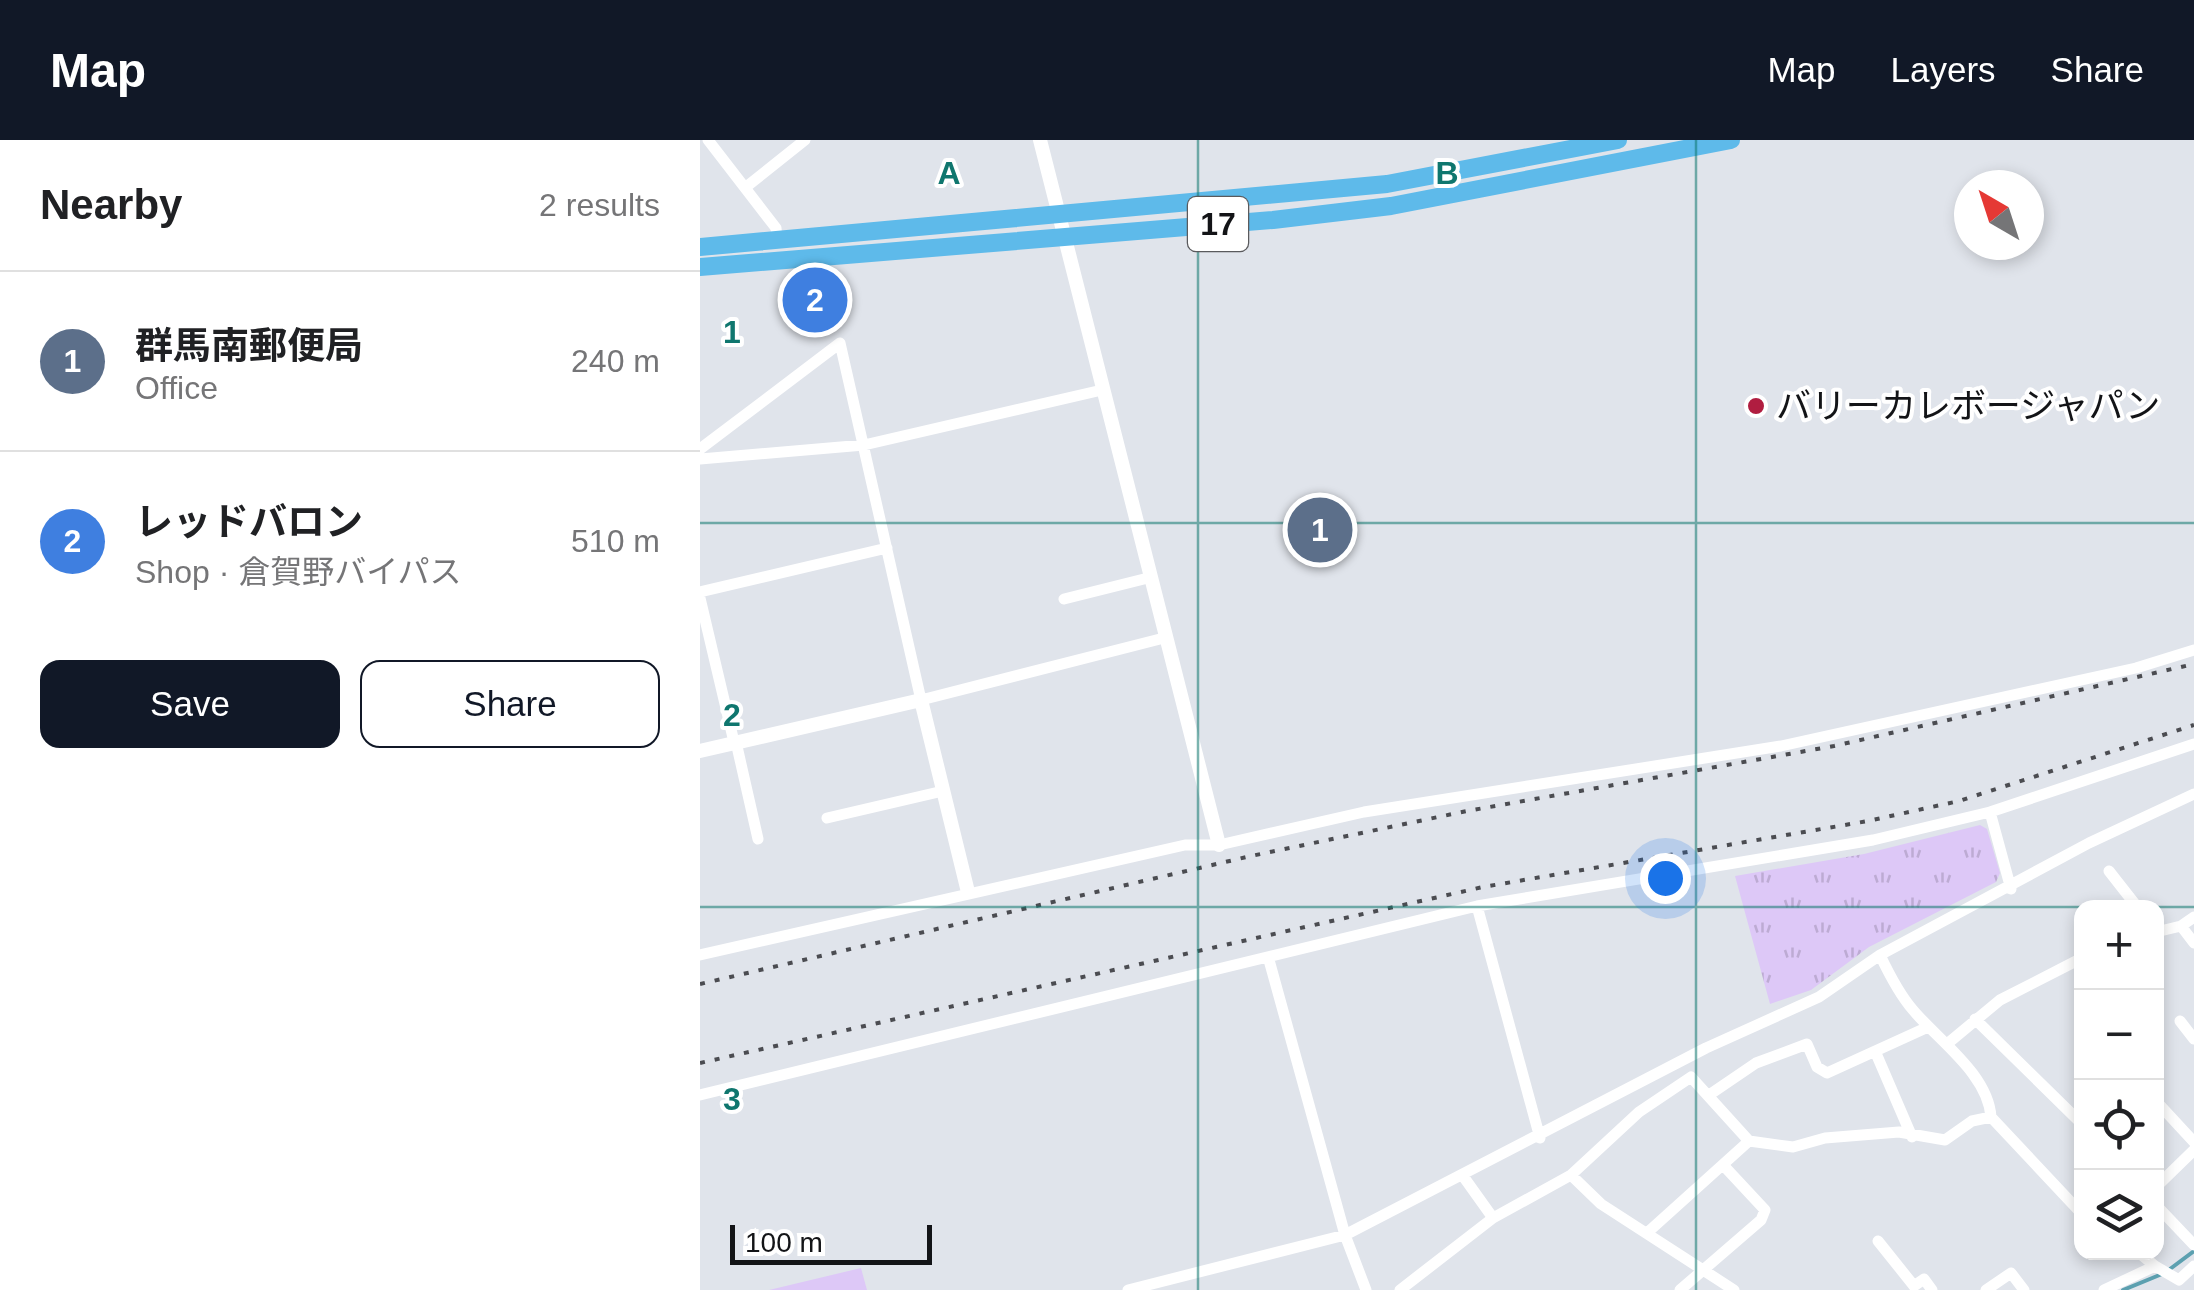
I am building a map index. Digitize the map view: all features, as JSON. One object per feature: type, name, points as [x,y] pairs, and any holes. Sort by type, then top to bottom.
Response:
[{"type":"highway","name":"17","points":[[700,246],[1387,184],[1618,140]]},
{"type":"highway","name":"17","points":[[700,267],[1273,220],[1391,206],[1732,140]]},
{"type":"street","points":[[708,140],[776,228],[778,240]]},
{"type":"street","points":[[746,187],[805,140]]},
{"type":"street","points":[[1040,140],[1219,846]]},
{"type":"street","points":[[700,449],[840,343],[968,892]]},
{"type":"street","points":[[700,459],[864,445],[1102,390]]},
{"type":"street","points":[[758,839],[700,595],[887,548]]},
{"type":"street","points":[[1064,599],[1148,578]]},
{"type":"street","points":[[700,750],[921,700],[1164,638]]},
{"type":"street","points":[[700,955],[1185,845],[1219,846],[1364,812],[1782,746],[2136,668],[2194,650]]},
{"type":"street","points":[[700,1096],[1269,960],[1477,906],[1784,857],[1990,812],[2194,744]]},
{"type":"street","points":[[827,818],[943,792]]},
{"type":"street","points":[[1128,1290],[1345,1235],[1540,1138],[1706,1048],[1820,997],[1880,955],[2089,844],[2194,794]]},
{"type":"street","points":[[1990,812],[2011,888]]},
{"type":"street","points":[[2109,871],[2132,900]]},
{"type":"street","points":[[1477,906],[1540,1138]]},
{"type":"street","points":[[2164,930],[2194,917]]},
{"type":"street","points":[[2181,926],[2194,943]]},
{"type":"street","points":[[1880,955],[1909,1006],[1947,1044],[1990,1100],[1991,1118],[2074,1206]]},
{"type":"street","points":[[1269,960],[1345,1235],[1366,1290]]},
{"type":"street","points":[[1947,1044],[1975,1019],[2025,985],[2074,962]]},
{"type":"street","points":[[1975,1019],[2074,1116]]},
{"type":"street","points":[[2180,1021],[2194,1038]]},
{"type":"street","points":[[1710,1095],[1756,1063],[1808,1044],[1821,1072],[1827,1073],[1928,1026]]},
{"type":"street","points":[[1875,1051],[1912,1138]]},
{"type":"street","points":[[1400,1290],[1416,1285],[1492,1218],[1571,1175],[1639,1112],[1691,1077],[1748,1141],[1793,1147],[1855,1135],[1899,1132],[1912,1138],[1945,1140],[1972,1121],[1991,1118]]},
{"type":"street","points":[[2164,1110],[2194,1142]]},
{"type":"street","points":[[1648,1232],[1748,1141]]},
{"type":"street","points":[[2164,1180],[2194,1150]]},
{"type":"street","points":[[1680,1290],[1761,1220],[1765,1210],[1724,1166]]},
{"type":"street","points":[[1571,1175],[1600,1204],[1734,1290]]},
{"type":"street","points":[[1463,1176],[1492,1218]]},
{"type":"street","points":[[2164,1213],[2192,1244]]},
{"type":"street","points":[[1878,1241],[1914,1286],[1924,1279],[1932,1290]]},
{"type":"street","points":[[2149,1260],[2180,1280],[2194,1266]]},
{"type":"street","points":[[2104,1290],[2158,1267]]},
{"type":"street","points":[[1986,1290],[2011,1272],[2024,1290]]},
{"type":"green space","points":[[1980,825],[1987,829],[2000,873],[1996,882],[1869,947],[1811,990],[1770,1004],[1735,876],[1864,854]]},
{"type":"green space","points":[[861,1268],[867,1290],[769,1290]]},
{"type":"waterway","points":[[2170,1269],[2194,1251]]},
{"type":"waterway","points":[[2123,1290],[2162,1274]]},
{"type":"railway","points":[[700,984],[1251,856],[1467,811],[1834,746],[2194,664]]},
{"type":"railway","points":[[700,1063],[1483,887],[1868,821],[1959,801],[2194,725]]},
{"type":"place","name":"レッドバロン","points":[[815,300]]},
{"type":"place","name":"バリーカレボージャパン","points":[[1756,406]]},
{"type":"place","name":"群馬南郵便局","points":[[1320,530]]}]
